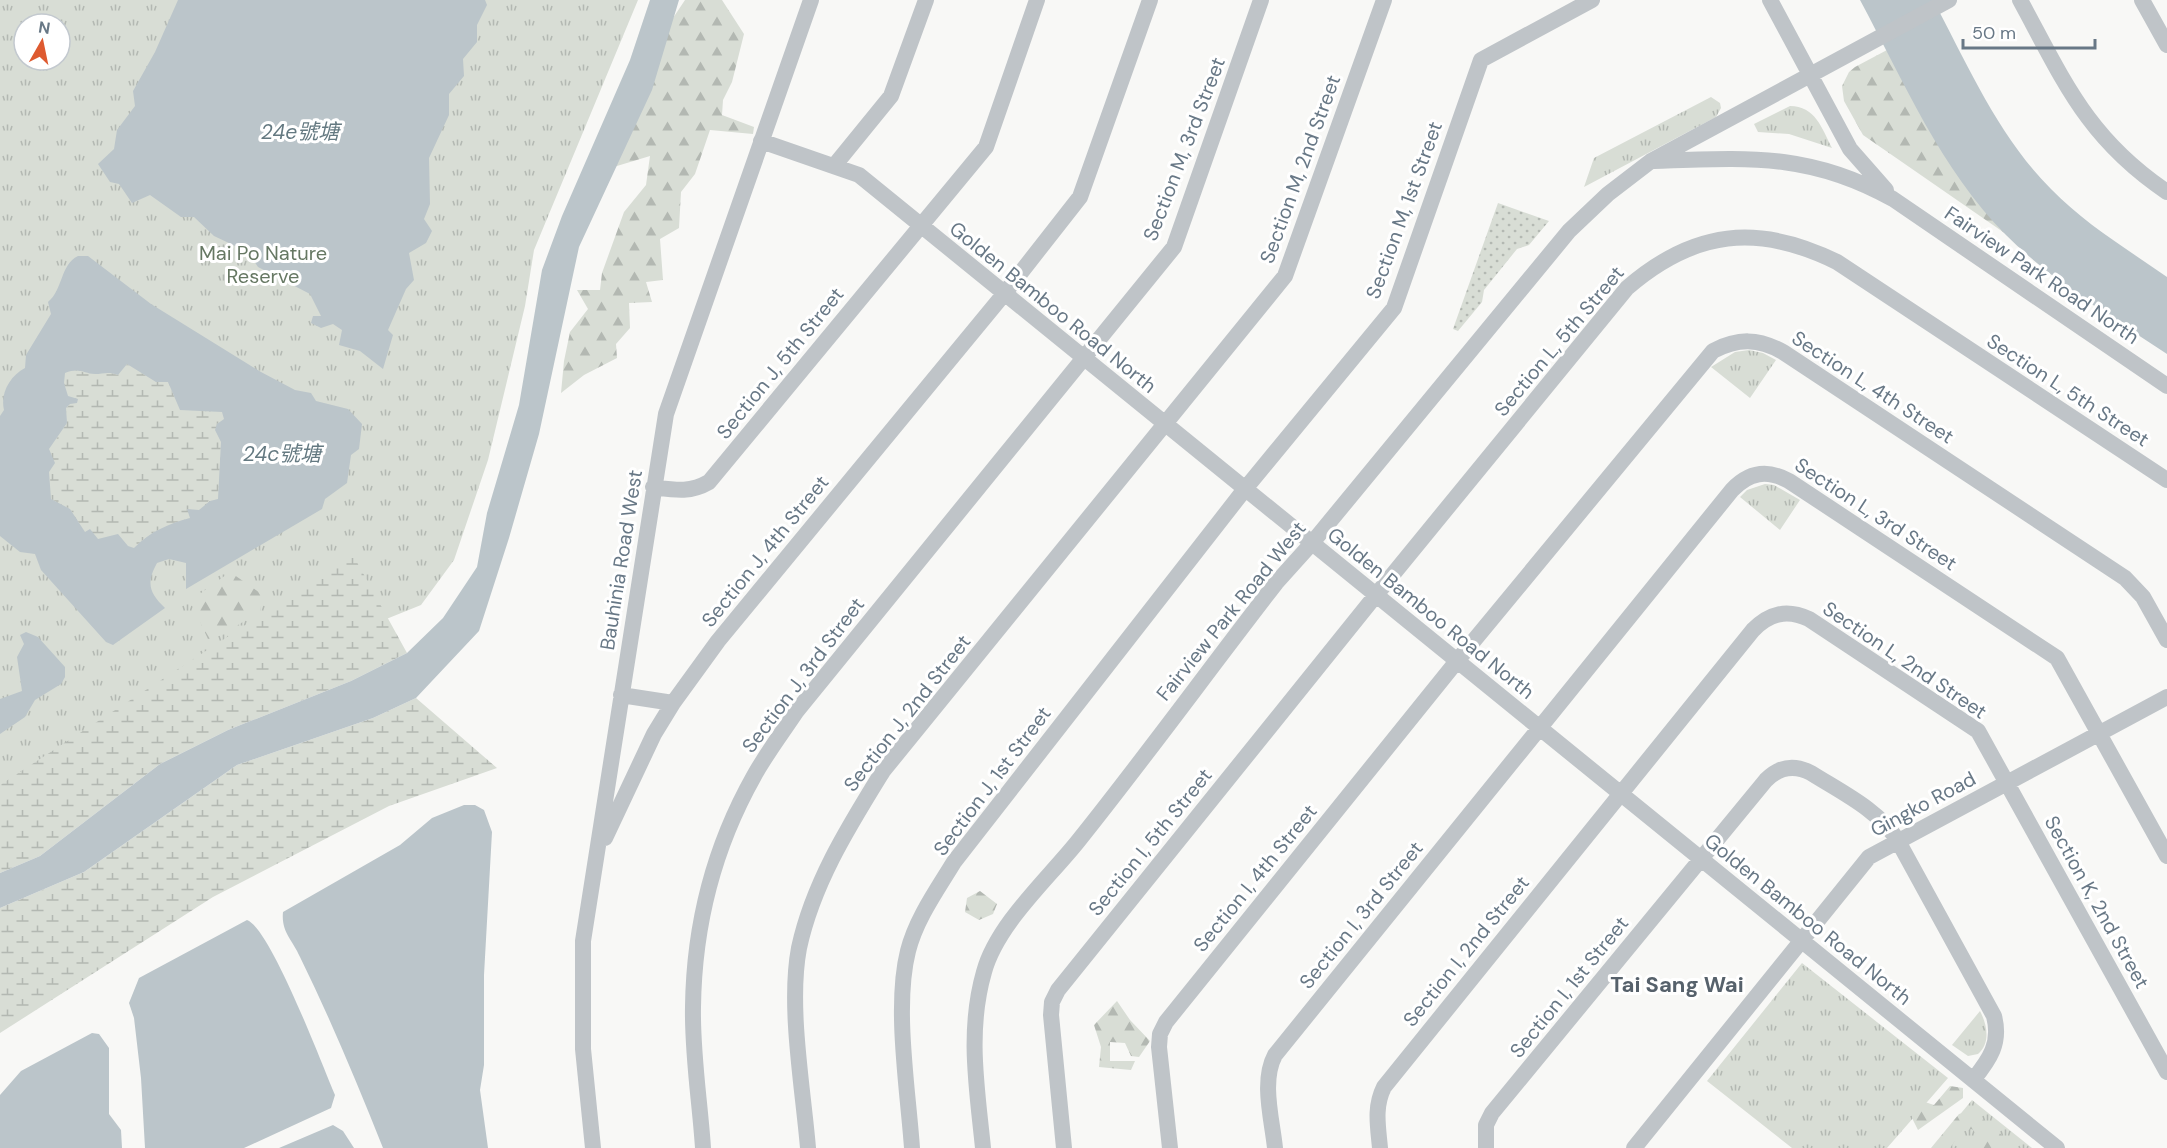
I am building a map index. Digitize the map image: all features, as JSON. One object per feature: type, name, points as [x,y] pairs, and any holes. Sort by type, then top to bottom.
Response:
[{"type":"street","name":"Bauhinia Road West","points":[[593,1148],[583,1049],[583,941],[653,487],[670,394],[811,0]]},
{"type":"street","points":[[834,166],[891,96],[926,0]]},
{"type":"street","name":"Section J, 5th Street","points":[[653,487],[683,491],[697,489],[709,482],[986,147],[1038,0]]},
{"type":"street","name":"Section J, 4th Street","points":[[595,859],[637,767],[673,703],[718,641],[1004,294],[1080,197],[1150,0]]},
{"type":"street","name":"Section M, 3rd Street","points":[[1083,357],[1174,247],[1262,0]]},
{"type":"street","name":"Section M, 2nd Street","points":[[1166,425],[1285,276],[1384,0]]},
{"type":"street","name":"Section M, 1st Street","points":[[1245,489],[1394,308],[1481,60],[1592,0]]},
{"type":"street","points":[[1770,0],[1850,149],[1893,199]]},
{"type":"street","points":[[2020,0],[2083,114],[2125,161],[2167,192]]},
{"type":"street","points":[[2142,0],[2167,45]]},
{"type":"street","name":"Fairview Park Road West","points":[[983,1148],[973,1043],[975,1015],[984,969],[1002,934],[1080,839],[1276,583],[1312,543],[1569,231],[1608,194],[1651,161],[1943,3]]},
{"type":"street","name":"Golden Bamboo Road North","points":[[761,141],[859,175],[2057,1148]]},
{"type":"street","points":[[1651,161],[1754,158],[1803,163],[1850,177],[1893,199]]},
{"type":"street","name":"Fairview Park Road North","points":[[1893,199],[2167,386]]},
{"type":"street","name":"Section L, 5th Street","points":[[1376,595],[1627,288],[1651,267],[1680,251],[1711,240],[1743,236],[1776,239],[1808,248],[1837,262],[2167,480]]},
{"type":"street","name":"Section L, 4th Street","points":[[1457,661],[1700,364],[1713,351],[1730,343],[1748,340],[1766,343],[1783,352],[2125,578],[2143,597],[2167,640]]},
{"type":"street","name":"Section J, 3rd Street","points":[[703,1148],[693,1008],[697,946],[711,876],[731,821],[755,774],[796,711],[1083,357]]},
{"type":"street","name":"Section J, 2nd Street","points":[[808,1148],[796,1007],[799,948],[817,890],[848,827],[883,771],[1166,425]]},
{"type":"street","name":"Section L, 3rd Street","points":[[1538,727],[1732,490],[1752,475],[1765,473],[1778,475],[2057,658],[2167,856]]},
{"type":"street","name":"Section J, 1st Street","points":[[912,1148],[902,1006],[908,951],[927,907],[954,862],[1245,489]]},
{"type":"street","name":"Section I, 5th Street","points":[[1064,1148],[1051,1015],[1052,1002],[1058,990],[1376,595]]},
{"type":"street","name":"Section L, 2nd Street","points":[[1620,793],[1753,630],[1773,615],[1785,613],[1809,619],[1978,731],[2007,783]]},
{"type":"street","name":"Section I, 4th Street","points":[[1170,1148],[1159,1047],[1160,1034],[1166,1022],[1457,661]]},
{"type":"street","points":[[621,695],[673,703]]},
{"type":"street","name":"Gingko Road","points":[[1635,1148],[1864,862],[1898,841],[2167,697]]},
{"type":"street","name":"Section I, 3rd Street","points":[[1275,1148],[1268,1080],[1269,1066],[1275,1055],[1538,727]]},
{"type":"street","name":"Section I, 1st Street","points":[[1486,1148],[1486,1125],[1492,1113],[1766,780],[1772,774],[1787,768],[1811,773],[1871,813],[1887,826],[1898,841],[1994,1016],[1996,1045],[1986,1064],[1973,1080]]},
{"type":"street","name":"Section K, 2nd Street","points":[[2007,783],[2167,1072]]},
{"type":"street","name":"Section I, 2nd Street","points":[[1380,1148],[1377,1112],[1378,1099],[1384,1087],[1620,793]]},
{"type":"green space","name":"Mai Po Nature Reserve","points":[[0,0],[638,0],[534,250],[525,306],[488,460],[454,560],[421,605],[322,645],[0,824]]},
{"type":"green space","points":[[685,0],[722,0],[744,34],[732,82],[723,100],[722,115],[754,127],[753,134],[710,130],[695,174],[681,192],[679,228],[660,239],[663,280],[646,282],[652,302],[629,303],[630,328],[616,344],[617,358],[584,375],[561,393],[570,332],[588,309],[577,290],[600,290],[602,273],[624,212],[646,185],[650,156],[607,169],[663,33]]},
{"type":"green space","points":[[1887,50],[1940,146],[1970,191],[2006,234],[1863,135],[1844,101],[1842,86],[1849,72],[1855,67]]},
{"type":"green space","points":[[1711,97],[1720,103],[1721,108],[1716,117],[1584,187],[1594,158]]},
{"type":"green space","points":[[1790,106],[1799,107],[1812,114],[1832,148],[1789,134],[1758,132],[1754,124]]},
{"type":"green space","points":[[1498,203],[1549,221],[1529,245],[1517,249],[1484,290],[1482,302],[1458,331],[1453,329]]},
{"type":"green space","points":[[1749,350],[1763,353],[1776,360],[1750,398],[1711,367],[1735,352]]},
{"type":"green space","points":[[127,364],[156,382],[168,382],[180,410],[222,412],[224,419],[217,424],[221,442],[218,499],[209,501],[199,510],[187,509],[191,518],[160,529],[134,548],[128,546],[118,534],[98,539],[85,532],[70,509],[51,499],[49,450],[67,423],[66,408],[77,399],[68,396],[64,383],[65,373],[78,371],[118,375]]},
{"type":"green space","points":[[1765,484],[1774,485],[1800,500],[1780,530],[1740,497],[1747,490]]},
{"type":"green space","points":[[353,555],[407,653],[351,681],[228,730],[160,764],[40,856],[0,873],[0,785]]},
{"type":"green space","points":[[230,572],[263,595],[260,611],[224,634],[208,639],[190,601]]},
{"type":"green space","points":[[416,698],[497,768],[389,806],[213,897],[0,1033],[0,908],[84,872],[237,765],[373,718]]},
{"type":"green space","points":[[980,891],[997,904],[993,914],[979,920],[965,912],[967,898]]},
{"type":"green space","points":[[1802,963],[1948,1078],[1887,1148],[1792,1148],[1707,1081]]},
{"type":"green space","points":[[1117,1001],[1130,1020],[1150,1041],[1139,1057],[1131,1056],[1125,1043],[1110,1042],[1110,1061],[1135,1061],[1131,1070],[1099,1067],[1101,1047],[1094,1025]]},
{"type":"green space","points":[[1980,1011],[1986,1027],[1985,1044],[1978,1054],[1968,1056],[1952,1045]]},
{"type":"green space","points":[[1950,1086],[1963,1088],[1963,1098],[1918,1130],[1912,1118],[1916,1099],[1934,1105]]},
{"type":"green space","points":[[1972,1100],[2032,1148],[1932,1148]]},
{"type":"green space","points":[[1970,1111],[1992,1125],[2014,1148],[1974,1148],[1978,1136],[1972,1129],[1961,1132],[1950,1148],[1931,1148],[1959,1114]]},
{"type":"water","name":"24e號塘","points":[[178,0],[485,0],[487,5],[477,25],[477,42],[463,59],[464,76],[449,94],[449,115],[429,158],[430,204],[424,219],[432,231],[426,243],[409,253],[414,280],[406,289],[388,330],[393,335],[383,369],[360,351],[339,345],[342,330],[333,324],[321,328],[311,323],[313,316],[321,316],[310,294],[258,267],[248,252],[214,236],[194,217],[181,217],[150,195],[132,203],[119,184],[110,182],[98,164],[114,149],[117,130],[135,106],[133,91],[155,52]]},
{"type":"water","points":[[650,0],[679,0],[652,90],[579,247],[539,434],[479,631],[416,698],[373,718],[237,765],[84,872],[0,908],[0,873],[40,856],[160,764],[228,730],[351,681],[407,653],[443,618],[477,567],[487,513],[519,405],[542,270],[562,216],[630,60]]},
{"type":"water","points":[[1860,0],[1933,0],[1985,99],[2032,168],[2078,214],[2167,277],[2167,354],[2043,268],[2006,235],[1983,210],[1962,182],[1925,123]]},
{"type":"water","name":"24c號塘","points":[[78,256],[88,256],[151,304],[261,372],[295,390],[311,393],[316,401],[348,409],[362,424],[359,449],[351,455],[347,483],[325,499],[322,509],[186,589],[186,563],[169,559],[157,563],[150,582],[155,597],[165,608],[113,645],[106,642],[41,570],[35,554],[20,552],[0,536],[0,416],[4,410],[3,397],[11,380],[25,368],[26,355],[51,314],[48,302],[53,297],[72,260]],"holes":[[[127,364],[156,382],[168,382],[180,410],[222,412],[224,419],[217,424],[215,430],[221,442],[218,499],[210,501],[199,510],[187,509],[190,518],[160,529],[134,548],[128,546],[118,534],[98,539],[90,529],[85,532],[70,509],[51,499],[49,472],[55,463],[49,449],[67,423],[66,408],[70,404],[77,403],[78,399],[68,396],[64,383],[65,373],[78,371],[118,375]]]},
{"type":"water","points":[[26,632],[38,637],[65,667],[65,677],[61,684],[35,700],[25,717],[0,734],[0,699],[22,691],[17,657],[24,644],[20,635]]},
{"type":"water","points":[[464,805],[475,805],[484,810],[492,832],[484,975],[484,1065],[480,1090],[488,1148],[383,1148],[333,1028],[285,930],[283,912],[400,845],[432,818]]},
{"type":"water","points":[[247,920],[257,929],[269,947],[295,1000],[335,1095],[331,1108],[244,1148],[145,1148],[141,1078],[134,1018],[129,1003],[139,978]]},
{"type":"water","points":[[92,1033],[99,1034],[109,1048],[109,1114],[121,1130],[122,1148],[0,1148],[0,1095],[21,1071]]},
{"type":"water","points":[[333,1125],[343,1131],[354,1148],[279,1148]]},
{"type":"district","name":"Tai Sang Wai","points":[[1677,984]]}]
